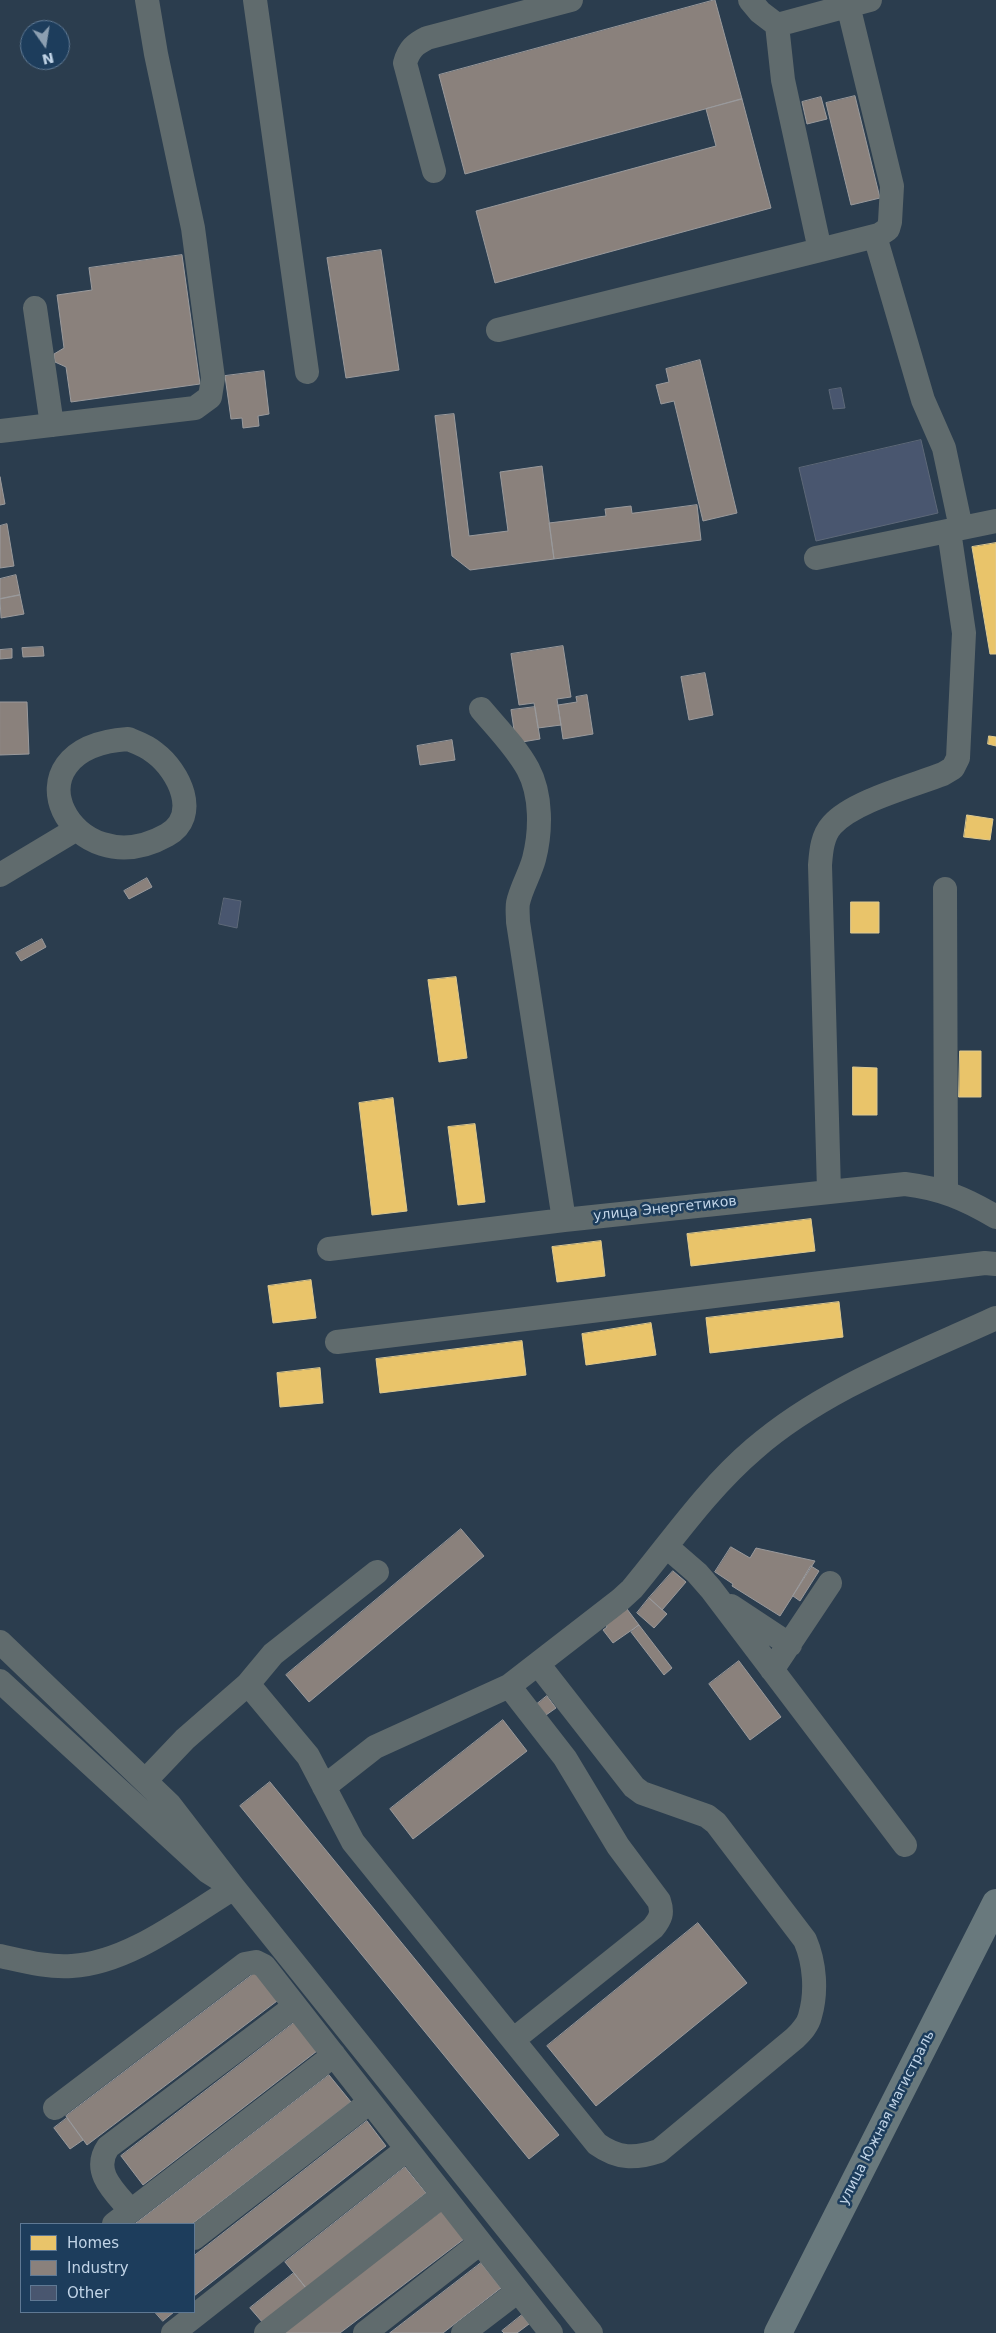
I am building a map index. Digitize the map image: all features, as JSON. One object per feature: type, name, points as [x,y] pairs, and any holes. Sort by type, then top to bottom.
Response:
[{"type":"highway","name":"улица Южная магистраль","points":[[778,2333],[996,1903]]},
{"type":"street","points":[[0,432],[194,408],[210,397],[212,389],[193,228],[156,54],[147,0]]},
{"type":"street","points":[[254,0],[308,372]]},
{"type":"street","points":[[434,170],[405,63],[408,53],[415,44],[427,38],[571,0]]},
{"type":"street","points":[[750,0],[760,12],[777,25],[783,80],[820,250]]},
{"type":"street","points":[[498,330],[876,236],[888,229],[892,186],[859,3],[777,25]]},
{"type":"street","points":[[829,1191],[820,865],[823,843],[831,826],[844,814],[864,804],[943,774],[953,768],[958,758],[964,633],[955,529],[944,448],[923,400],[876,236]]},
{"type":"street","points":[[35,308],[52,425]]},
{"type":"street","points":[[816,558],[996,521]]},
{"type":"street","points":[[481,709],[521,758],[529,771],[535,790],[539,832],[538,844],[533,865],[518,903],[518,922],[564,1220]]},
{"type":"street","points":[[112,740],[128,740],[142,744],[156,753],[177,779],[184,794],[185,809],[182,822],[172,832],[154,842],[118,847],[86,837],[75,830],[61,810],[56,784],[67,763],[81,751],[112,740]]},
{"type":"street","points":[[0,875],[75,830]]},
{"type":"street","points":[[945,889],[946,1191]]},
{"type":"street","name":"улица Энергетиков","points":[[328,1249],[564,1220],[905,1184],[930,1186],[946,1191],[971,1202],[996,1218]]},
{"type":"street","points":[[337,1342],[975,1264],[996,1264]]},
{"type":"street","points":[[324,1787],[376,1747],[509,1686],[627,1595],[725,1477],[754,1449],[792,1420],[888,1367],[996,1318]]},
{"type":"street","points":[[667,1547],[703,1579],[905,1845]]},
{"type":"street","points":[[145,1781],[185,1739],[248,1684],[273,1654],[377,1572]]},
{"type":"street","points":[[772,1670],[830,1583]]},
{"type":"street","points":[[718,1598],[790,1645]]},
{"type":"street","points":[[0,1642],[186,1822],[234,1888],[591,2333]]},
{"type":"street","points":[[248,1684],[308,1756],[353,1842],[512,2040],[597,2144],[620,2157],[632,2158],[659,2151],[795,2038],[810,2017],[814,1971],[811,1954],[805,1940],[716,1823],[707,1816],[642,1793],[634,1787],[538,1664]]},
{"type":"street","points":[[0,1681],[207,1871],[234,1888]]},
{"type":"street","points":[[509,1686],[565,1758],[618,1846],[659,1901],[662,1911],[660,1920],[653,1928],[512,2040]]},
{"type":"street","points":[[0,1956],[71,1967],[101,1962],[132,1949],[234,1888]]},
{"type":"street","points":[[55,2108],[245,1964],[256,1962],[264,1966],[551,2333]]},
{"type":"street","points":[[295,2006],[108,2147],[102,2156],[101,2166],[103,2176],[122,2218],[334,2055]]},
{"type":"street","points":[[195,2237],[370,2102]]},
{"type":"street","points":[[173,2333],[407,2149]]},
{"type":"street","points":[[266,2333],[443,2195]]},
{"type":"street","points":[[365,2333],[480,2243]]},
{"type":"street","points":[[463,2333],[518,2291]]},
{"type":"building: Homes","points":[[996,543],[996,654],[990,654],[972,547]]},
{"type":"building: Homes","points":[[989,736],[996,737],[996,746],[988,744]]},
{"type":"building: Homes","points":[[967,815],[993,819],[990,840],[964,837]]},
{"type":"building: Homes","points":[[851,902],[879,902],[879,933],[851,933]]},
{"type":"building: Homes","points":[[456,977],[467,1058],[439,1062],[428,980]]},
{"type":"building: Homes","points":[[960,1051],[981,1051],[981,1097],[959,1097]]},
{"type":"building: Homes","points":[[853,1067],[877,1068],[877,1115],[853,1115]]},
{"type":"building: Homes","points":[[393,1098],[407,1211],[372,1215],[359,1103]]},
{"type":"building: Homes","points":[[475,1124],[485,1202],[458,1205],[448,1127]]},
{"type":"building: Homes","points":[[811,1219],[815,1251],[691,1266],[687,1234]]},
{"type":"building: Homes","points":[[601,1241],[605,1276],[557,1282],[552,1247]]},
{"type":"building: Homes","points":[[311,1280],[316,1318],[273,1323],[268,1286]]},
{"type":"building: Homes","points":[[839,1302],[843,1337],[710,1353],[706,1318]]},
{"type":"building: Homes","points":[[651,1323],[656,1355],[586,1365],[582,1334]]},
{"type":"building: Homes","points":[[522,1341],[526,1375],[380,1393],[376,1359]]},
{"type":"building: Homes","points":[[320,1368],[323,1403],[280,1407],[277,1373]]},
{"type":"building: Industry","points":[[715,0],[742,99],[465,174],[439,75]]},
{"type":"building: Industry","points":[[855,96],[880,198],[851,205],[826,103]]},
{"type":"building: Industry","points":[[821,97],[827,119],[807,124],[802,102]]},
{"type":"building: Industry","points":[[742,99],[771,208],[495,283],[476,211],[716,146],[706,109]]},
{"type":"building: Industry","points":[[381,250],[399,370],[346,378],[327,258]]},
{"type":"building: Industry","points":[[182,255],[200,384],[71,402],[66,367],[55,362],[54,354],[64,348],[57,295],[92,290],[89,268]]},
{"type":"building: Industry","points":[[700,360],[737,513],[703,521],[674,401],[661,404],[656,385],[669,382],[666,369]]},
{"type":"building: Industry","points":[[264,371],[269,414],[258,416],[259,426],[243,428],[242,418],[231,419],[225,376]]},
{"type":"building: Industry","points":[[454,414],[469,536],[508,531],[500,472],[542,466],[554,559],[470,570],[452,556],[435,416]]},
{"type":"building: Industry","points":[[0,477],[5,504],[0,505]]},
{"type":"building: Industry","points":[[697,505],[701,540],[554,559],[549,523],[606,516],[605,509],[631,506],[632,513]]},
{"type":"building: Industry","points":[[7,524],[14,566],[0,568],[0,526]]},
{"type":"building: Industry","points":[[16,575],[20,595],[0,599],[0,579]]},
{"type":"building: Industry","points":[[20,595],[24,614],[1,618],[0,599]]},
{"type":"building: Industry","points":[[563,646],[571,697],[557,699],[561,725],[538,728],[534,703],[519,705],[511,654]]},
{"type":"building: Industry","points":[[43,647],[44,656],[23,657],[22,648]]},
{"type":"building: Industry","points":[[12,649],[12,658],[0,659],[0,650]]},
{"type":"building: Industry","points":[[705,673],[713,715],[689,720],[681,677]]},
{"type":"building: Industry","points":[[587,695],[593,734],[563,739],[558,705],[577,702],[576,697]]},
{"type":"building: Industry","points":[[0,702],[27,702],[29,754],[0,755]]},
{"type":"building: Industry","points":[[535,707],[540,739],[516,743],[511,710]]},
{"type":"building: Industry","points":[[452,740],[455,760],[420,765],[417,746]]},
{"type":"building: Industry","points":[[147,878],[152,887],[129,899],[124,891]]},
{"type":"building: Industry","points":[[42,939],[46,947],[21,961],[16,953]]},
{"type":"building: Industry","points":[[461,1529],[484,1556],[309,1702],[286,1675]]},
{"type":"building: Industry","points":[[731,1547],[750,1558],[756,1548],[815,1561],[780,1616],[732,1586],[733,1584],[715,1572]]},
{"type":"building: Industry","points":[[811,1566],[819,1571],[800,1601],[793,1596]]},
{"type":"building: Industry","points":[[673,1571],[686,1582],[662,1610],[649,1598]]},
{"type":"building: Industry","points":[[649,1598],[667,1614],[654,1628],[637,1613]]},
{"type":"building: Industry","points":[[627,1609],[639,1625],[613,1643],[603,1630],[607,1627],[606,1625]]},
{"type":"building: Industry","points":[[639,1625],[672,1668],[664,1675],[631,1632]]},
{"type":"building: Industry","points":[[739,1661],[781,1717],[750,1740],[709,1684]]},
{"type":"building: Industry","points":[[547,1696],[556,1708],[546,1715],[537,1704]]},
{"type":"building: Industry","points":[[503,1720],[527,1751],[413,1839],[390,1809]]},
{"type":"building: Industry","points":[[270,1782],[559,2135],[529,2159],[240,1806]]},
{"type":"building: Industry","points":[[698,1923],[747,1983],[596,2106],[547,2046]]},
{"type":"building: Industry","points":[[256,1972],[277,2001],[87,2145],[66,2116]]},
{"type":"building: Industry","points":[[295,2022],[317,2051],[143,2185],[121,2156]]},
{"type":"building: Industry","points":[[329,2075],[351,2102],[193,2223],[136,2223]]},
{"type":"building: Industry","points":[[67,2118],[83,2140],[70,2149],[54,2128]]},
{"type":"building: Industry","points":[[367,2121],[386,2146],[195,2295],[195,2255]]},
{"type":"building: Industry","points":[[405,2167],[426,2193],[306,2288],[285,2262]]},
{"type":"building: Industry","points":[[442,2211],[464,2239],[340,2333],[282,2333]]},
{"type":"building: Industry","points":[[481,2263],[501,2288],[443,2333],[390,2333]]},
{"type":"building: Industry","points":[[294,2273],[306,2288],[263,2323],[250,2308]]},
{"type":"building: Industry","points":[[156,2313],[173,2313],[163,2321]]},
{"type":"building: Industry","points":[[522,2315],[529,2324],[517,2333],[504,2333],[502,2331]]},
{"type":"building: Other","points":[[841,388],[845,408],[833,409],[829,390]]},
{"type":"building: Other","points":[[921,440],[938,513],[816,541],[799,468]]},
{"type":"building: Other","points":[[224,898],[241,901],[237,928],[219,924]]}]
